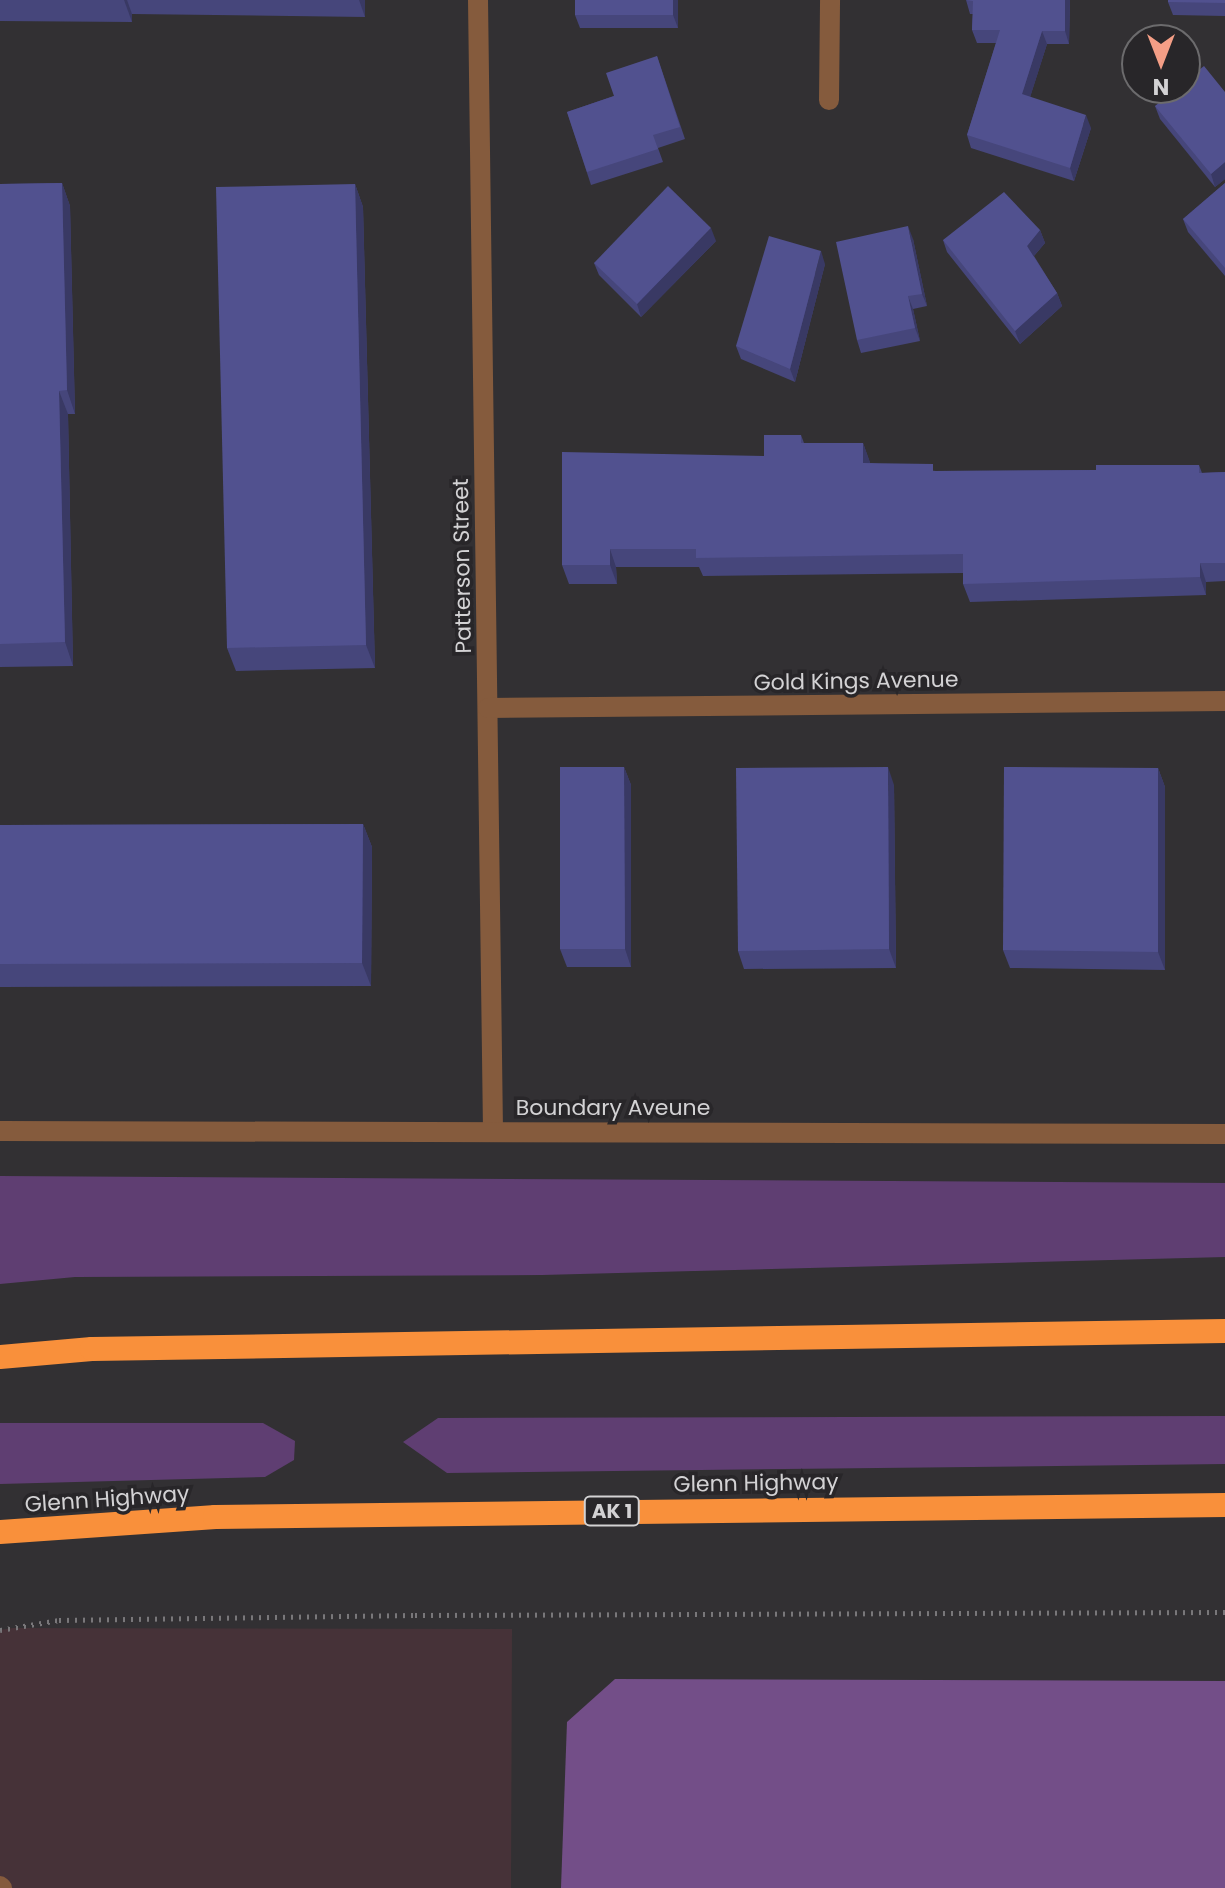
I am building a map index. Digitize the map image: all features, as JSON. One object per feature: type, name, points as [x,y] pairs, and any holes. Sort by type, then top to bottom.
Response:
[{"type":"highway","points":[[0,1357],[92,1349],[1225,1331]]},
{"type":"highway","name":"Glenn Highway","points":[[0,1532],[215,1517],[1225,1505]]},
{"type":"street","name":"Patterson Street","points":[[478,0],[493,1131]]},
{"type":"street","points":[[829,100],[830,0]]},
{"type":"street","name":"Gold Kings Avenue","points":[[488,708],[1225,701]]},
{"type":"street","name":"Boundary Aveune","points":[[0,1131],[1225,1134]]},
{"type":"path","points":[[0,1630],[59,1620],[1225,1612]]},
{"type":"shaded area","points":[[0,1176],[1225,1183],[1225,1257],[542,1275],[75,1277],[0,1284]]},
{"type":"shaded area","points":[[1225,1416],[1225,1464],[447,1473],[403,1442],[438,1418]]},
{"type":"shaded area","points":[[0,1423],[263,1423],[295,1441],[294,1460],[265,1477],[0,1484]]},
{"type":"shaded area","points":[[512,1629],[511,1888],[0,1888],[0,1630]]},
{"type":"shaded area","points":[[615,1679],[1225,1681],[1225,1888],[561,1888],[567,1722]]},
{"type":"building","points":[[575,0],[673,0],[673,15],[575,15]]},
{"type":"building","points":[[966,0],[1065,0],[1065,31],[1042,31],[1022,94],[1086,115],[1070,168],[967,135],[1000,30],[972,30],[973,1]]},
{"type":"building","points":[[1225,0],[1225,3],[1168,2]]},
{"type":"building","points":[[657,56],[680,127],[653,135],[658,149],[587,172],[567,112],[614,96],[606,73]]},
{"type":"building","points":[[1204,66],[1225,92],[1225,162],[1211,174],[1155,106],[1201,104],[1201,68]]},
{"type":"building","points":[[62,183],[67,390],[59,391],[65,642],[0,644],[0,184]]},
{"type":"building","points":[[1225,183],[1225,268],[1183,219]]},
{"type":"building","points":[[355,184],[366,645],[227,648],[216,187]]},
{"type":"building","points":[[668,186],[711,228],[637,304],[594,263]]},
{"type":"building","points":[[1004,192],[1040,230],[1027,246],[1057,293],[1015,331],[943,240]]},
{"type":"building","points":[[908,226],[922,294],[908,296],[915,328],[857,340],[836,242]]},
{"type":"building","points":[[769,236],[821,251],[790,369],[736,346]]},
{"type":"building","points":[[764,435],[801,435],[801,443],[863,443],[863,463],[933,464],[933,471],[1096,470],[1096,465],[1199,465],[1199,473],[1225,472],[1225,563],[1200,563],[1200,577],[963,584],[963,554],[696,558],[696,549],[610,549],[610,565],[562,565],[562,452],[764,456]]},
{"type":"building","points":[[560,767],[624,767],[625,949],[560,949]]},
{"type":"building","points":[[888,767],[889,949],[738,951],[736,768]]},
{"type":"building","points":[[1004,767],[1158,768],[1158,952],[1003,950]]},
{"type":"building","points":[[363,824],[362,963],[0,964],[0,825]]}]
